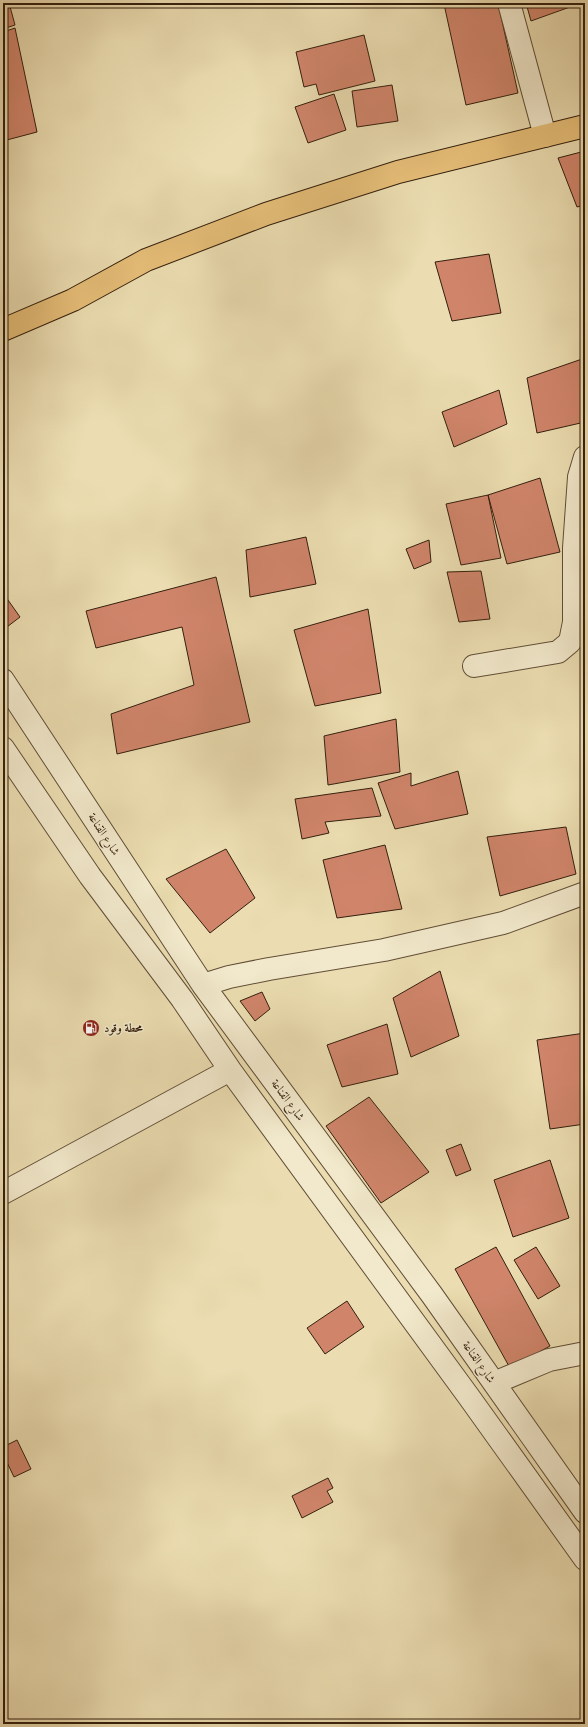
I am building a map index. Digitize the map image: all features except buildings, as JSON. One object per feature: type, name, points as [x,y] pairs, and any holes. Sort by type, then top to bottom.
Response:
[{"type":"main road","points":[[3,330],[73,300],[146,260],[255,217],[398,172],[585,126]]},
{"type":"street","points":[[509,3],[545,136]]},
{"type":"street","points":[[474,666],[558,652],[570,642],[574,622],[574,548],[579,476],[585,457]]},
{"type":"street","name":"شارع القناعة","points":[[3,680],[203,985],[427,1288],[585,1512]]},
{"type":"street","points":[[3,748],[90,876],[182,999],[230,1070],[464,1390],[585,1559]]},
{"type":"street","points":[[203,985],[229,977],[262,970],[384,950],[503,923],[585,893]]},
{"type":"street","points":[[3,1193],[230,1070]]},
{"type":"street","points":[[494,1383],[549,1360],[585,1353]]},
{"type":"place","name":"محطة وقود","points":[[91,1028]]}]
